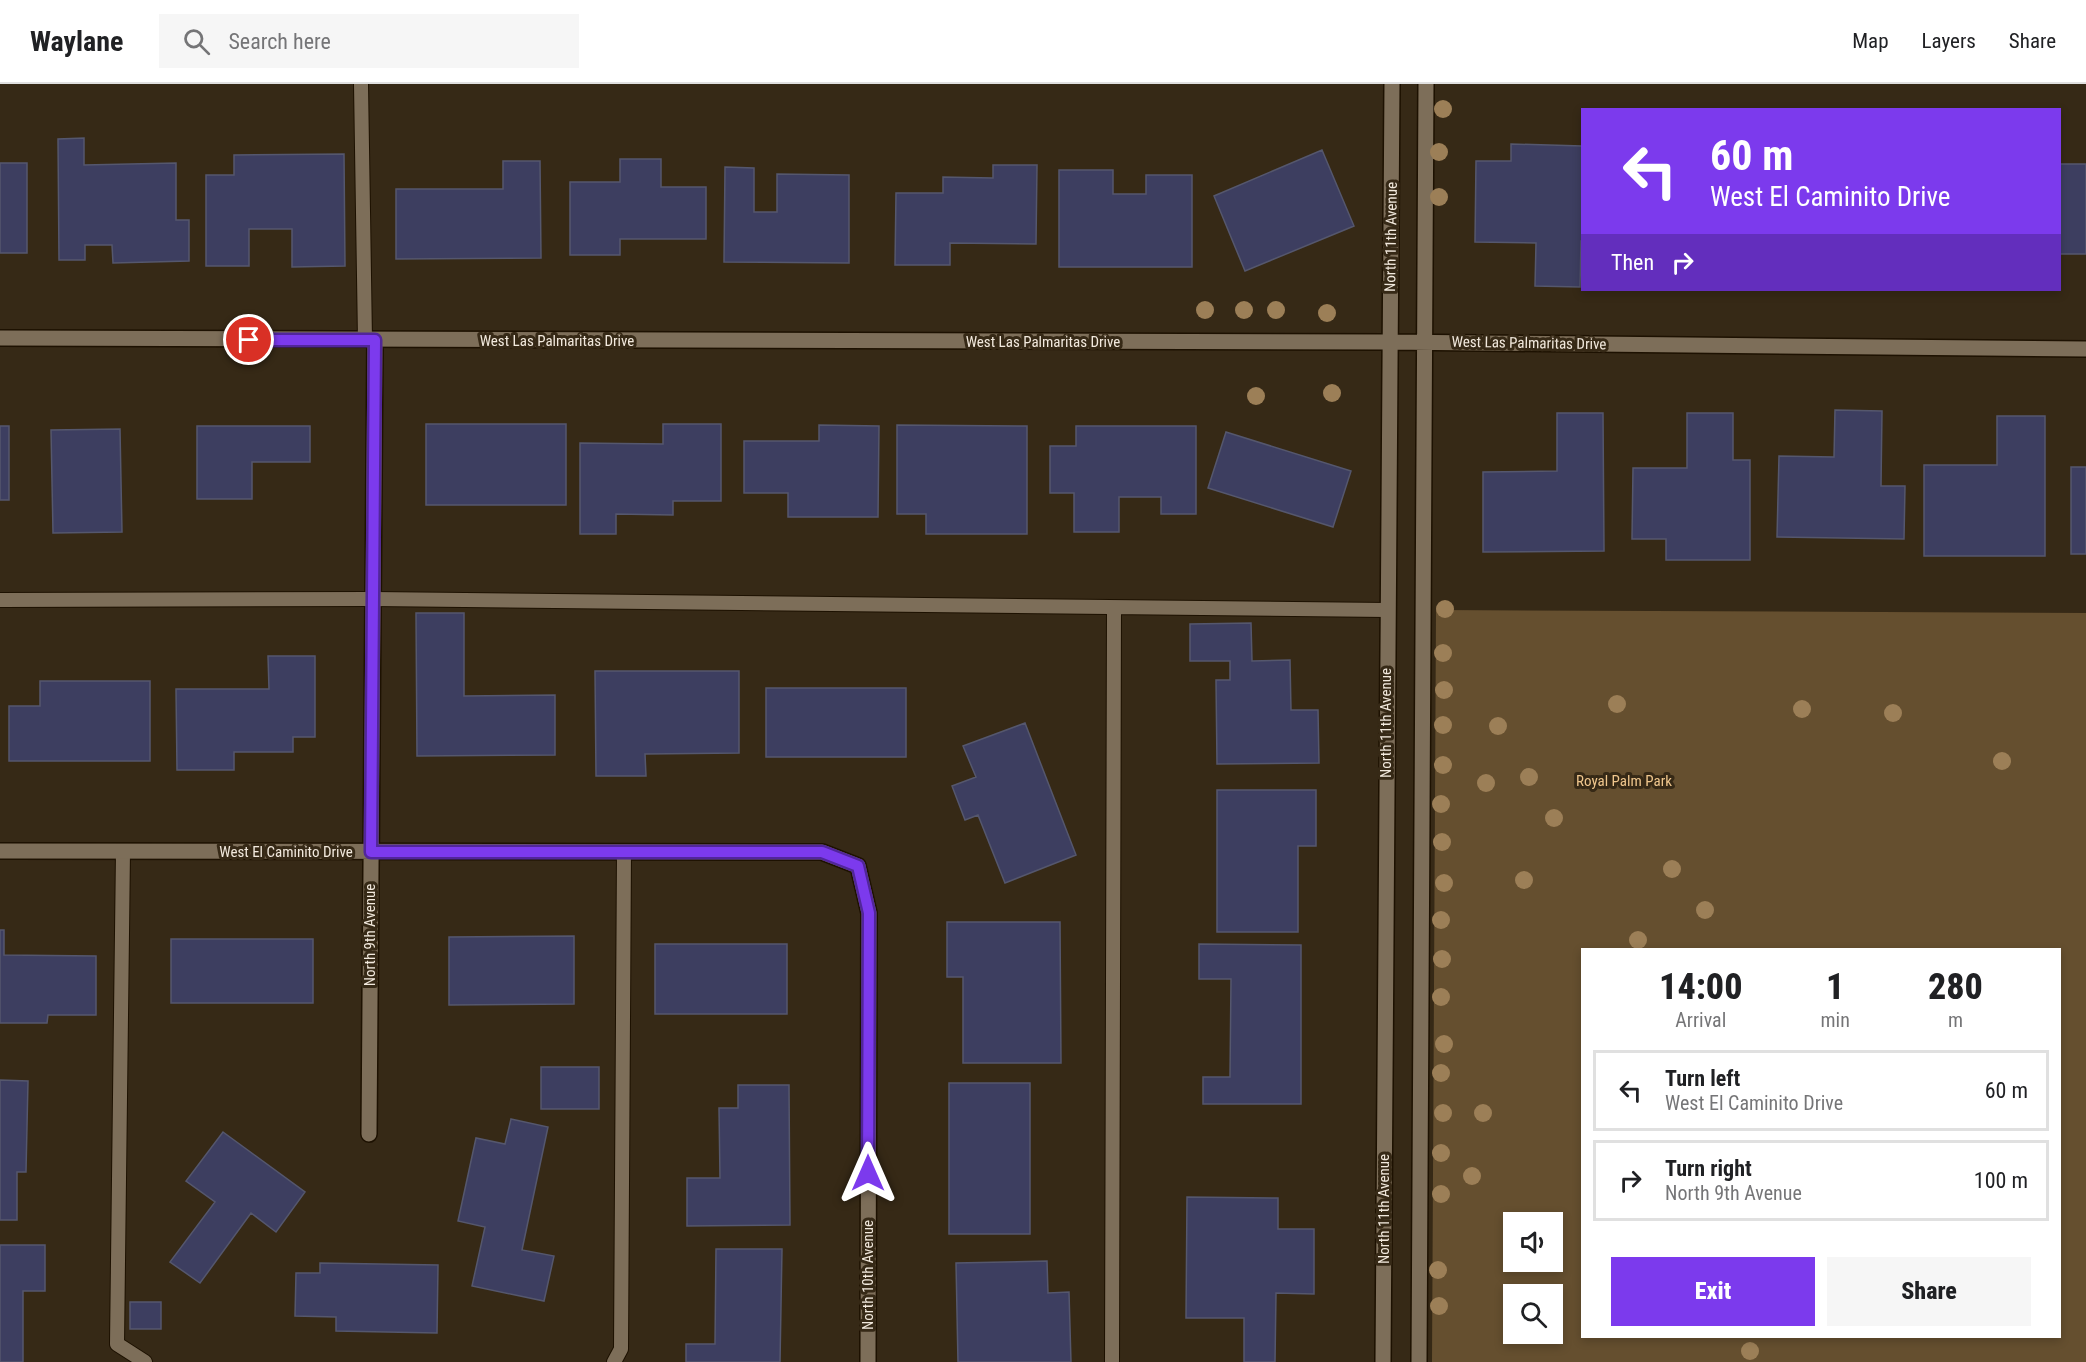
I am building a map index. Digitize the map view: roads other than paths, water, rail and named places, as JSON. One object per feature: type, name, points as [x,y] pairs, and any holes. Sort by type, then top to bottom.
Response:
[{"type":"street","name":"North 11th Avenue","points":[[1383,1362],[1392,84]]},
{"type":"street","points":[[1419,1362],[1426,84]]},
{"type":"street","name":"West Las Palmaritas Drive","points":[[0,338],[1389,342],[2086,349]]},
{"type":"street","name":"North 9th Avenue","points":[[369,1134],[373,599],[370,340]]},
{"type":"street","name":"West El Caminito Drive","points":[[0,851],[822,852],[858,866]]},
{"type":"street","name":"North 10th Avenue","points":[[858,866],[869,913],[868,1362]]},
{"type":"lane","points":[[361,84],[370,340]]},
{"type":"lane","points":[[0,600],[373,599],[1387,610]]},
{"type":"lane","points":[[1112,1362],[1114,608]]},
{"type":"lane","points":[[123,851],[117,1344],[144,1362]]},
{"type":"lane","points":[[614,1362],[621,1349],[624,852]]},
{"type":"park label","name":"Royal Palm Park","points":[[1624,781]]}]
